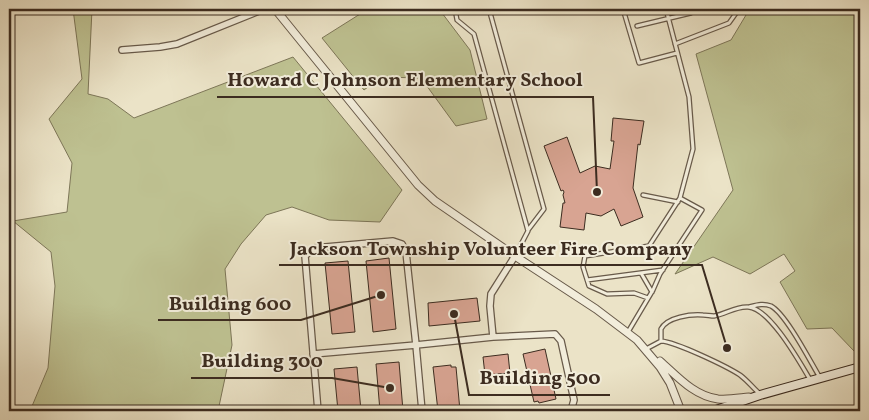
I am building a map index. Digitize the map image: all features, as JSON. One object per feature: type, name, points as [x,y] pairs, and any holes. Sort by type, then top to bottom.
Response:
[{"type":"main road","points":[[713,411],[759,395],[812,382],[860,367]]},
{"type":"main road","points":[[731,411],[759,395]]},
{"type":"street","points":[[122,50],[177,44],[264,9]]},
{"type":"street","points":[[275,9],[418,185],[435,201],[628,332],[700,394],[725,399],[759,395]]},
{"type":"street","points":[[318,411],[305,265],[307,253],[318,248],[396,241],[404,248],[422,411]]},
{"type":"street","points":[[493,337],[490,306],[491,294],[515,256]]},
{"type":"street","points":[[313,354],[547,333],[558,336],[561,341],[574,400],[569,411]]},
{"type":"street","points":[[646,349],[670,383],[681,411]]},
{"type":"lane","points":[[455,9],[458,20],[474,34],[528,231]]},
{"type":"lane","points":[[489,9],[544,209],[528,231],[515,256]]},
{"type":"lane","points":[[623,9],[639,64],[677,53]]},
{"type":"lane","points":[[648,298],[634,293],[607,294],[589,286],[583,268],[585,256],[649,246],[679,200],[693,149],[689,97],[666,9]]},
{"type":"lane","points":[[637,26],[691,13],[690,9]]},
{"type":"lane","points":[[675,44],[730,23],[739,9]]},
{"type":"lane","points":[[628,332],[663,270],[702,210],[679,200],[643,195]]},
{"type":"lane","points":[[587,280],[663,270]]},
{"type":"lane","points":[[641,273],[652,292]]},
{"type":"lane","points":[[661,341],[661,329],[668,322],[692,315],[714,316],[740,308],[765,304],[776,310],[784,319],[821,379]]},
{"type":"lane","points":[[748,307],[758,310],[774,326],[812,382]]},
{"type":"lane","points":[[646,349],[661,341],[674,344],[731,369],[748,382],[759,395]]},
{"type":"green space","points":[[73,9],[92,9],[88,94],[108,99],[134,118],[293,57],[402,190],[380,222],[329,220],[292,207],[266,215],[241,244],[225,269],[232,345],[218,411],[30,411],[48,368],[55,286],[51,252],[13,221],[67,212],[72,163],[49,119],[82,79]]},
{"type":"green space","points":[[368,9],[439,9],[470,50],[487,119],[456,126],[421,78],[381,77],[364,90],[322,38]]},
{"type":"green space","points":[[745,9],[860,9],[860,349],[854,351],[832,328],[807,329],[780,282],[795,271],[784,254],[750,274],[713,257],[675,274],[733,190],[696,54],[731,40],[749,10]]},
{"type":"building","points":[[613,118],[644,121],[640,145],[638,144],[633,188],[643,217],[621,226],[614,209],[601,216],[586,213],[584,230],[560,227],[563,203],[565,203],[564,192],[563,190],[561,191],[544,146],[567,137],[580,173],[595,166],[610,169],[614,141],[611,141]]},
{"type":"building","points":[[389,258],[396,329],[373,332],[366,261]]},
{"type":"building","points":[[348,261],[355,332],[332,334],[325,263]]},
{"type":"building","points":[[477,298],[480,321],[429,326],[428,303]]},
{"type":"building","points":[[545,349],[556,399],[539,403],[538,401],[534,402],[523,354]]},
{"type":"building","points":[[508,354],[510,373],[485,375],[483,357]]},
{"type":"building","points":[[399,362],[403,411],[380,411],[376,364]]},
{"type":"building","points":[[451,365],[451,367],[456,367],[460,411],[438,411],[433,367]]},
{"type":"building","points":[[357,367],[361,411],[338,411],[334,369]]},
{"type":"place","name":"Howard C Johnson Elementary School","points":[[597,192]]},
{"type":"place","name":"Building 600","points":[[381,295]]},
{"type":"place","name":"Building 500","points":[[454,314]]},
{"type":"place","name":"Jackson Township Volunteer Fire Company","points":[[727,348]]},
{"type":"place","name":"Building 300","points":[[390,388]]}]
